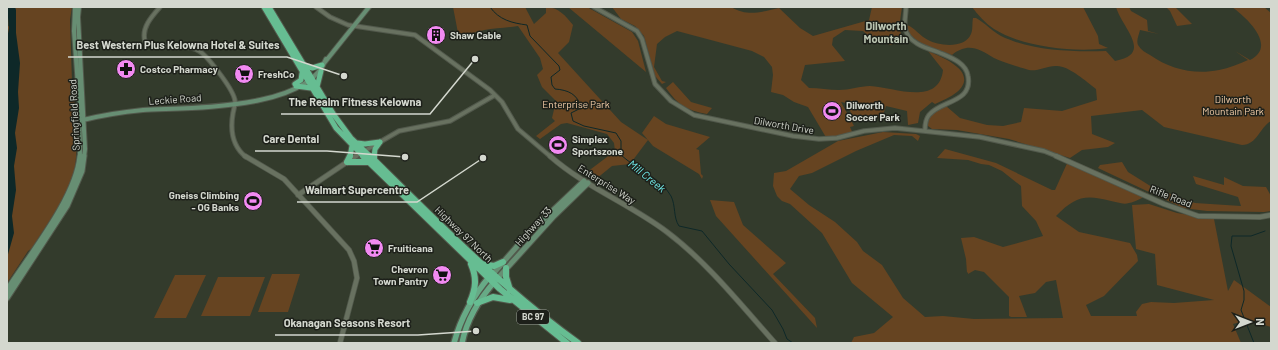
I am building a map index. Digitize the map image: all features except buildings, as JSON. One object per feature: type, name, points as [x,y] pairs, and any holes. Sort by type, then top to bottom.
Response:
[{"type":"highway","name":"Highway 97 North","points":[[264,7],[302,73],[309,79]]},
{"type":"highway","name":"Highway 97 North","points":[[269,7],[303,65],[336,128],[362,152],[469,260],[493,279],[511,290],[554,326],[578,343]]},
{"type":"highway","points":[[296,85],[314,88],[322,68],[312,68],[303,65]]},
{"type":"highway","points":[[296,85],[300,80],[302,73]]},
{"type":"highway","points":[[347,162],[354,145],[380,142]]},
{"type":"highway","points":[[347,162],[371,161],[375,149],[380,142]]},
{"type":"highway","name":"Highway 97 North","points":[[371,161],[482,264],[493,279],[515,302],[568,343]]},
{"type":"highway","points":[[446,237],[454,238]]},
{"type":"highway","points":[[469,260],[477,280],[473,303]]},
{"type":"highway","points":[[482,264],[494,266],[505,265],[506,277],[511,290]]},
{"type":"highway","points":[[473,303],[492,296],[502,297],[515,302]]},
{"type":"main road","name":"Springfield Road","points":[[7,298],[72,196],[82,171],[85,157],[74,31],[75,7]]},
{"type":"main road","name":"Springfield Road","points":[[7,290],[63,205],[73,183],[80,158],[82,121],[78,32],[79,7]]},
{"type":"main road","name":"Leckie Road","points":[[82,121],[126,112],[235,104],[273,96],[309,79],[322,68],[326,59],[369,7]]},
{"type":"main road","name":"Highway 33","points":[[493,279],[543,220],[586,182]]},
{"type":"main road","points":[[455,343],[461,319],[493,279]]},
{"type":"main road","points":[[462,343],[473,303]]},
{"type":"street","points":[[160,7],[145,27],[145,39],[149,44],[156,47],[189,48],[202,52],[234,97],[235,104],[231,125],[235,144],[247,158],[276,173],[298,194],[349,250],[354,261],[357,278],[340,343]]},
{"type":"street","name":"Enterprise Way","points":[[316,7],[332,19],[353,26],[415,35],[495,95],[502,102],[518,129],[554,160],[586,182],[666,231],[691,251],[775,343]]},
{"type":"street","name":"Dilworth Drive","points":[[594,7],[637,31],[642,39],[655,84],[671,102],[694,115],[793,136],[819,139],[837,138],[882,129],[925,130],[980,137],[1044,151],[1071,163]]},
{"type":"street","points":[[906,7],[904,29],[908,37],[918,44],[955,59],[964,68],[968,77],[969,87],[962,95],[932,111],[927,118],[925,130]]},
{"type":"street","points":[[298,194],[362,152],[403,130],[450,121],[495,95]]},
{"type":"street","name":"Rifle Road","points":[[1071,163],[1164,204],[1198,216],[1260,217],[1271,215]]},
{"type":"green space","points":[[7,7],[9,16],[8,26],[16,27],[15,7],[72,7],[70,20],[72,82],[75,96],[74,115],[76,117],[76,162],[73,176],[65,195],[32,248],[28,251],[7,283]]},
{"type":"green space","name":"Enterprise Park","points":[[453,7],[525,7],[534,24],[546,13],[546,7],[558,10],[565,15],[573,25],[569,42],[558,53],[621,122],[648,140],[630,164],[612,166],[596,179],[587,172],[615,151],[614,143],[607,134],[567,123],[561,124],[540,139],[536,136],[555,121],[552,118],[556,101],[542,87],[537,75],[543,69],[540,58],[518,26],[481,31],[468,35],[462,39],[458,33]]},
{"type":"green space","points":[[568,7],[587,7],[632,32],[638,41],[646,72]]},
{"type":"green space","points":[[612,7],[731,7],[749,13],[779,8],[800,28],[813,36],[869,20],[872,7],[902,7],[899,28],[902,36],[894,39],[892,45],[874,41],[863,31],[845,30],[833,38],[832,45],[845,61],[805,65],[801,80],[809,88],[839,90],[870,86],[902,91],[924,92],[933,88],[940,81],[943,70],[928,51],[942,57],[956,66],[962,72],[964,78],[963,85],[950,97],[935,104],[932,102],[920,112],[918,123],[908,125],[907,111],[886,106],[882,118],[854,119],[846,103],[841,102],[854,126],[850,127],[853,134],[827,139],[808,107],[794,102],[783,95],[771,92],[773,75],[772,67],[764,57],[752,51],[677,31],[665,37],[657,44],[654,67],[662,81],[666,82],[662,84],[655,76],[644,36],[635,26],[621,19]]},
{"type":"green space","points":[[972,7],[1083,7],[1098,36],[1099,44],[1108,48],[1080,50],[1065,49],[1019,40],[994,29],[982,19]]},
{"type":"green space","name":"Dilworth Mountain Park","points":[[1116,7],[1129,7],[1131,11],[1147,20],[1148,31],[1159,34],[1140,30],[1137,43],[1144,51],[1158,60],[1174,67],[1183,70],[1200,72],[1223,69],[1248,60],[1235,51],[1250,60],[1258,54],[1261,47],[1257,32],[1245,18],[1232,7],[1264,7],[1271,13],[1271,121],[1264,127],[1255,139],[1242,145],[1164,127],[1142,110],[1091,116],[1092,134],[1115,143],[1108,147],[1082,150],[1070,158],[1009,139],[957,130],[932,129],[928,126],[931,116],[946,106],[960,118],[987,125],[1003,126],[1021,122],[1024,108],[1062,111],[1097,100],[1096,89],[1078,75],[1062,67],[1054,66],[1029,70],[996,59],[973,48],[963,49],[952,55],[917,41],[908,31],[907,25],[928,40],[939,44],[951,45],[958,44],[968,39],[972,32],[973,18],[976,18],[1001,36],[1013,41],[1052,50],[1106,51],[1115,61],[1126,58],[1132,53],[1134,46],[1129,31]]},
{"type":"green space","points":[[1166,7],[1175,7],[1192,24],[1177,26],[1170,11]]},
{"type":"green space","points":[[673,82],[691,102],[712,108],[707,114],[693,111],[683,106],[666,88]]},
{"type":"green space","points":[[654,116],[666,124],[710,137],[696,149],[699,150],[701,174],[703,176],[702,179],[699,174],[653,146],[642,133]]},
{"type":"green space","points":[[883,132],[916,134],[920,136],[918,141],[912,136],[894,135],[856,151],[812,173],[799,176],[790,189],[809,205],[835,222],[857,242],[863,251],[882,265],[903,298],[925,317],[943,316],[974,319],[1063,318],[1056,280],[1046,282],[1035,293],[1019,296],[1027,317],[1011,317],[1009,316],[1009,297],[984,272],[975,270],[968,274],[968,272],[967,273],[966,259],[961,238],[974,237],[1003,247],[1043,236],[1036,221],[1022,206],[1021,186],[1002,171],[989,165],[968,160],[937,158],[945,149],[996,163],[1052,190],[1055,190],[1069,159],[1149,194],[1137,201],[1127,204],[1094,198],[1080,199],[1069,205],[1056,216],[1079,232],[1130,243],[1137,255],[1138,261],[1104,296],[1086,305],[1091,316],[1137,316],[1136,312],[1142,304],[1151,302],[1174,303],[1214,300],[1157,285],[1155,254],[1136,249],[1132,205],[1149,204],[1177,213],[1214,219],[1228,291],[1234,280],[1271,307],[1271,327],[1248,320],[1233,324],[1241,343],[851,343],[854,337],[874,333],[893,317],[852,283],[822,233],[790,204],[782,201],[777,196],[773,186],[774,173],[786,171],[838,141]]},
{"type":"green space","points":[[1122,162],[1128,172],[1152,187],[1195,203],[1241,206],[1238,197],[1196,184],[1193,176],[1224,185],[1224,177],[1243,186],[1266,187],[1271,196],[1271,211],[1207,211],[1183,208],[1098,168],[1100,165]]},
{"type":"green space","points":[[710,200],[734,202],[743,225],[786,263],[773,274],[815,318],[817,328],[716,216]]},
{"type":"green space","points":[[272,274],[300,274],[288,312],[258,312]]},
{"type":"green space","points":[[175,275],[206,275],[186,318],[154,318]]},
{"type":"green space","points":[[218,277],[265,277],[250,316],[201,316]]},
{"type":"water","points":[[7,7],[15,7],[16,10],[16,33],[20,63],[18,92],[19,108],[15,133],[17,148],[14,166],[16,190],[12,216],[14,233],[7,258],[7,39],[9,28]]},
{"type":"waterway","name":"Mill Creek","points":[[490,7],[497,15],[506,20],[527,25],[530,36],[559,66],[560,70],[551,77],[552,85],[555,89],[564,90],[572,94],[580,103],[581,108],[571,113],[573,121],[584,126],[616,133],[621,141],[621,155],[655,179],[667,190],[674,204],[676,219],[679,226],[702,231],[729,264],[772,310],[787,339],[793,343]]},
{"type":"waterway","points":[[1254,343],[1241,310],[1244,300],[1244,291],[1231,246],[1232,236],[1251,236],[1265,231]]},
{"type":"place","name":"Shaw Cable","points":[[436,35]]},
{"type":"place","name":"The Realm Fitness Kelowna","points":[[475,59]]},
{"type":"place","name":"Costco Pharmacy","points":[[126,69]]},
{"type":"place","name":"FreshCo","points":[[244,74]]},
{"type":"place","name":"Best Western Plus Kelowna Hotel & Suites","points":[[344,76]]},
{"type":"place","name":"Dilworth Soccer Park","points":[[832,111]]},
{"type":"place","name":"Simplex Sportszone","points":[[558,145]]},
{"type":"place","name":"Care Dental","points":[[405,157]]},
{"type":"place","name":"Walmart Supercentre","points":[[483,158]]},
{"type":"place","name":"Gneiss Climbing - OG Banks","points":[[253,201]]},
{"type":"place","name":"Fruiticana","points":[[374,248]]},
{"type":"place","name":"Chevron Town Pantry","points":[[442,275]]},
{"type":"place","name":"Okanagan Seasons Resort","points":[[476,331]]},
{"type":"district","name":"Dilworth Mountain","points":[[886,32]]}]
